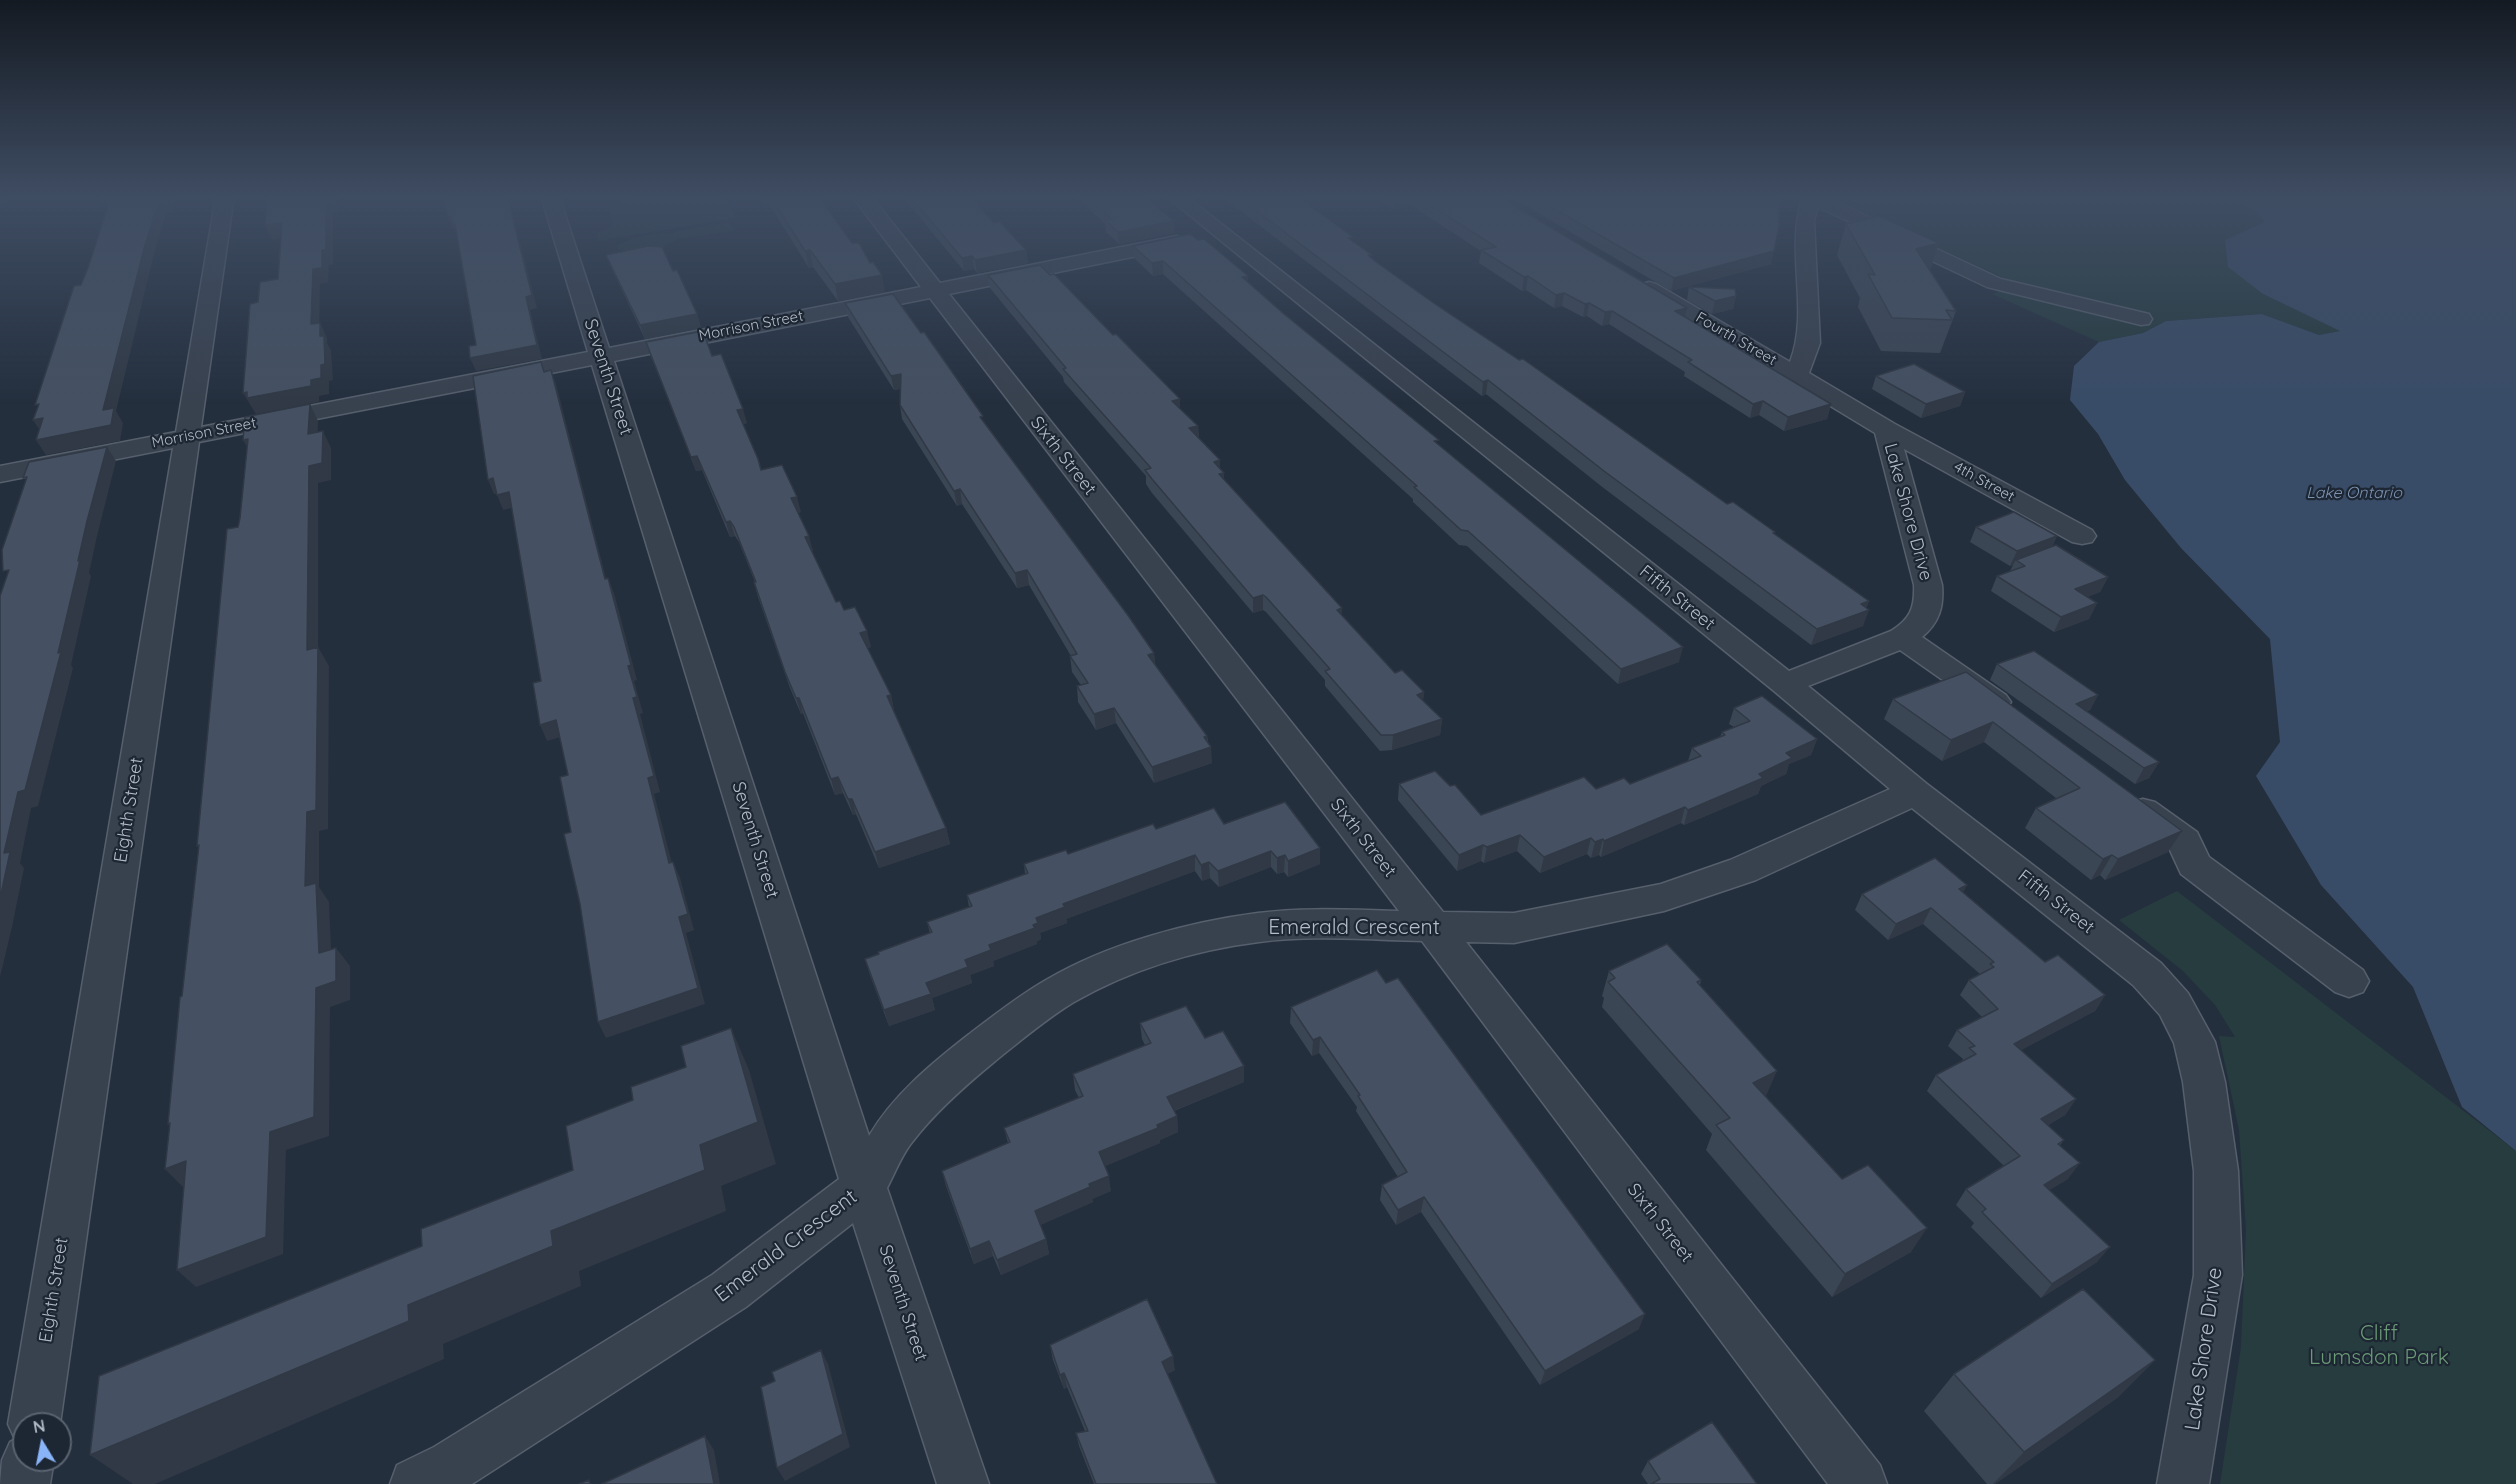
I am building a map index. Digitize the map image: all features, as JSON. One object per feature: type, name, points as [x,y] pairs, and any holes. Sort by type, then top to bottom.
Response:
[{"type":"street","name":"Eighth Street","points":[[35,1412],[214,265]]},
{"type":"street","name":"Seventh Street","points":[[572,265],[864,1187],[963,1484]]},
{"type":"street","name":"Sixth Street","points":[[914,265],[1433,927],[1861,1484]]},
{"type":"street","name":"Morrison Street","points":[[0,474],[1059,265]]},
{"type":"street","name":"Fifth Street","points":[[1262,265],[1785,684],[1915,792],[2147,974],[2174,1004]]},
{"type":"street","points":[[1797,375],[1809,343],[1806,265]]},
{"type":"street","points":[[1955,265],[1994,284],[2141,319]]},
{"type":"street","name":"Fourth Street","points":[[1635,279],[1886,429]]},
{"type":"street","name":"Lake Shore Drive","points":[[1785,684],[1902,638],[1918,628],[1926,615],[1930,600],[1928,585],[1886,429]]},
{"type":"street","name":"4th Street","points":[[1886,429],[2082,536]]},
{"type":"street","points":[[1902,638],[1933,657],[2021,722]]},
{"type":"street","name":"Emerald Crescent","points":[[416,1484],[453,1466],[729,1291],[864,1187],[897,1128],[948,1075],[1011,1024],[1060,991],[1107,968],[1160,949],[1211,935],[1260,927],[1318,924],[1514,927],[1595,913],[1664,897],[1743,870],[1915,792]]},
{"type":"street","points":[[2117,792],[2184,841],[2194,865],[2349,981]]},
{"type":"street","name":"Lake Shore Drive","points":[[2174,1004],[2194,1042],[2204,1082],[2216,1171],[2218,1275],[2183,1484]]},
{"type":"green space","points":[[1976,265],[2243,265],[2263,294],[2341,331],[2319,335],[2262,314],[2166,321],[2143,333],[2099,342],[1992,294],[2019,285]]},
{"type":"green space","name":"Cliff Lumsdon Park","points":[[2177,891],[2516,1151],[2516,1484],[2220,1484],[2241,1347],[2246,1230],[2239,1130],[2219,1036],[2235,1037],[2215,1005],[2183,971],[2119,920]]},
{"type":"water","name":"Lake Ontario","points":[[2516,265],[2516,1151],[2462,1107],[2413,987],[2321,885],[2256,776],[2280,742],[2270,639],[2181,548],[2125,480],[2098,434],[2070,400],[2074,366],[2099,342],[2143,333],[2166,321],[2262,314],[2319,335],[2340,331],[2263,294],[2228,267]]},
{"type":"building","points":[[89,265],[140,265],[103,410],[114,408],[111,425],[36,440],[43,418],[33,420],[39,404],[35,405],[74,286],[81,285]]},
{"type":"building","points":[[279,265],[322,265],[322,268],[313,269],[311,324],[320,323],[320,336],[324,336],[325,364],[321,365],[321,378],[311,380],[311,386],[247,398],[247,392],[243,393],[250,304],[258,302],[260,282],[278,279]]},
{"type":"building","points":[[462,265],[524,265],[532,295],[526,297],[537,345],[470,358],[469,346],[476,345]]},
{"type":"building","points":[[611,265],[670,265],[673,271],[677,270],[697,314],[640,325]]},
{"type":"building","points":[[821,265],[875,265],[882,275],[835,284]]},
{"type":"building","points":[[1040,265],[1050,275],[1054,274],[1113,335],[1116,334],[1180,399],[1172,401],[1198,426],[1189,428],[1220,460],[1214,462],[1224,473],[1219,474],[1342,608],[1337,610],[1395,673],[1402,670],[1424,692],[1417,695],[1442,719],[1393,735],[1381,735],[1325,671],[1330,669],[1266,597],[1263,595],[1253,598],[1145,470],[1151,468],[1063,369],[1066,368],[988,275]]},
{"type":"building","points":[[1168,265],[1235,265],[1248,276],[1242,277],[1284,314],[1439,440],[1434,441],[1683,647],[1621,669],[1468,531],[1461,530],[1414,487],[1417,486]]},
{"type":"building","points":[[1329,265],[1381,265],[1519,360],[1523,359],[1727,504],[1733,502],[1869,601],[1861,604],[1869,610],[1817,629],[1604,471],[1488,380],[1483,382]]},
{"type":"building","points":[[1505,265],[1614,265],[1687,308],[1675,311],[1831,404],[1788,417],[1763,401],[1753,404],[1688,362],[1692,360],[1612,311],[1605,312],[1564,293],[1556,295],[1528,276],[1524,277]]},
{"type":"building","points":[[1652,265],[1721,265],[1674,278]]},
{"type":"building","points":[[1869,265],[1926,265],[1956,311],[1946,310],[1952,320],[1892,318],[1868,274],[1875,275]]},
{"type":"building","points":[[1689,287],[1735,289],[1736,296],[1715,301]]},
{"type":"building","points":[[893,294],[921,333],[924,332],[983,416],[980,417],[1127,614],[1154,653],[1148,655],[1207,736],[1204,737],[1211,747],[1152,767],[1114,708],[1094,714],[1077,686],[1088,683],[1070,656],[1077,654],[1027,570],[1015,573],[960,489],[954,491],[900,405],[901,374],[891,376],[845,303]]},
{"type":"building","points":[[703,331],[712,356],[721,354],[743,409],[737,410],[761,470],[782,465],[797,497],[791,498],[809,536],[805,537],[836,602],[840,601],[844,610],[855,607],[867,631],[860,633],[891,695],[887,696],[946,828],[875,852],[852,799],[848,799],[838,777],[831,779],[799,698],[796,698],[785,672],[754,582],[756,582],[734,527],[730,521],[726,522],[697,456],[691,457],[646,342]]},
{"type":"building","points":[[541,362],[544,372],[551,370],[605,579],[608,578],[631,665],[628,666],[637,697],[633,698],[654,776],[648,778],[669,863],[673,862],[688,914],[679,917],[698,988],[598,1022],[580,904],[564,834],[571,832],[560,777],[568,775],[556,720],[540,725],[533,683],[541,681],[509,492],[497,495],[493,478],[488,480],[473,376]]},
{"type":"building","points":[[1914,364],[1965,392],[1926,404],[1876,376]]},
{"type":"building","points":[[310,404],[308,434],[323,431],[322,463],[309,466],[307,650],[318,647],[316,810],[307,812],[305,886],[316,883],[319,953],[336,948],[336,981],[316,988],[314,1117],[270,1132],[266,1237],[177,1270],[186,1161],[165,1169],[170,1123],[168,1124],[180,997],[182,996],[199,845],[197,846],[227,529],[238,527],[240,518],[248,439],[243,440],[245,417]]},
{"type":"building","points":[[107,447],[78,561],[80,560],[58,653],[61,652],[25,790],[18,792],[4,853],[10,852],[0,899],[0,596],[9,570],[3,571],[2,550],[27,477],[23,478],[29,462]]},
{"type":"building","points":[[2014,512],[2057,536],[2017,551],[1976,527]]},
{"type":"building","points":[[2056,545],[2108,577],[2075,589],[2097,603],[2061,617],[1997,576],[2025,566],[2016,560]]},
{"type":"building","points":[[2034,651],[2098,695],[2076,704],[2159,762],[2144,768],[1997,664]]},
{"type":"building","points":[[1966,672],[2182,831],[2118,859],[2112,855],[2103,859],[2036,808],[2080,788],[1993,722],[1951,740],[1893,699]]},
{"type":"building","points":[[1762,696],[1817,739],[1786,753],[1792,758],[1759,774],[1763,778],[1688,810],[1685,807],[1604,841],[1603,839],[1595,842],[1591,838],[1544,857],[1520,835],[1487,847],[1483,845],[1459,855],[1399,784],[1435,771],[1450,786],[1455,785],[1481,815],[1584,777],[1596,789],[1624,778],[1630,784],[1701,756],[1692,748],[1725,735],[1722,732],[1750,721],[1734,708]]},
{"type":"building","points":[[1285,802],[1320,848],[1288,861],[1285,855],[1277,858],[1271,851],[1218,871],[1209,862],[1201,865],[1195,855],[1063,904],[1065,907],[1036,918],[1038,923],[1033,925],[1035,928],[989,945],[991,950],[965,960],[968,967],[926,983],[931,994],[884,1010],[865,959],[932,932],[927,922],[972,906],[967,895],[1028,873],[1024,864],[1066,850],[1068,854],[1153,824],[1156,829],[1214,808],[1224,824]]},
{"type":"building","points":[[1935,858],[1967,885],[1959,889],[2045,962],[2058,955],[2105,995],[2014,1044],[2076,1099],[2041,1119],[2064,1140],[2058,1144],[2080,1163],[2044,1185],[2110,1247],[2052,1284],[1982,1212],[1986,1209],[1966,1189],[2020,1156],[1936,1075],[1976,1054],[1969,1048],[1975,1046],[1957,1030],[1998,1009],[1969,980],[1994,967],[1990,964],[1994,962],[1931,908],[1896,924],[1862,894]]},
{"type":"building","points":[[1667,944],[1701,980],[1697,982],[1777,1071],[1753,1083],[1842,1179],[1868,1165],[1927,1228],[1845,1274],[1716,1125],[1730,1118],[1608,982],[1615,978],[1609,971]]},
{"type":"building","points":[[1377,970],[1386,983],[1398,978],[1645,1314],[1545,1371],[1424,1197],[1398,1210],[1382,1185],[1407,1172],[1358,1096],[1360,1095],[1320,1037],[1313,1040],[1291,1007]]},
{"type":"building","points":[[1186,1006],[1205,1038],[1223,1031],[1244,1066],[1167,1097],[1177,1116],[1157,1125],[1158,1128],[1099,1152],[1109,1176],[1089,1184],[1090,1187],[1035,1211],[1046,1239],[997,1260],[989,1241],[970,1249],[942,1171],[1010,1142],[1004,1128],[1083,1096],[1073,1074],[1151,1043],[1140,1023]]},
{"type":"building","points":[[731,1028],[758,1122],[700,1145],[705,1170],[551,1231],[553,1246],[408,1305],[409,1321],[90,1455],[99,1376],[422,1246],[421,1229],[573,1170],[566,1126],[633,1100],[631,1087],[686,1067],[681,1046]]},
{"type":"building","points":[[2083,1289],[2155,1360],[2024,1452],[1954,1374]]},
{"type":"building","points":[[1147,1299],[1173,1356],[1162,1362],[1217,1484],[1096,1484],[1076,1433],[1088,1431],[1064,1373],[1060,1375],[1050,1345]]},
{"type":"building","points":[[821,1350],[843,1434],[777,1468],[761,1387],[775,1381],[772,1372]]},
{"type":"building","points":[[1712,1422],[1757,1484],[1651,1484],[1660,1479],[1648,1461]]},
{"type":"building","points":[[705,1436],[714,1484],[602,1484]]}]
